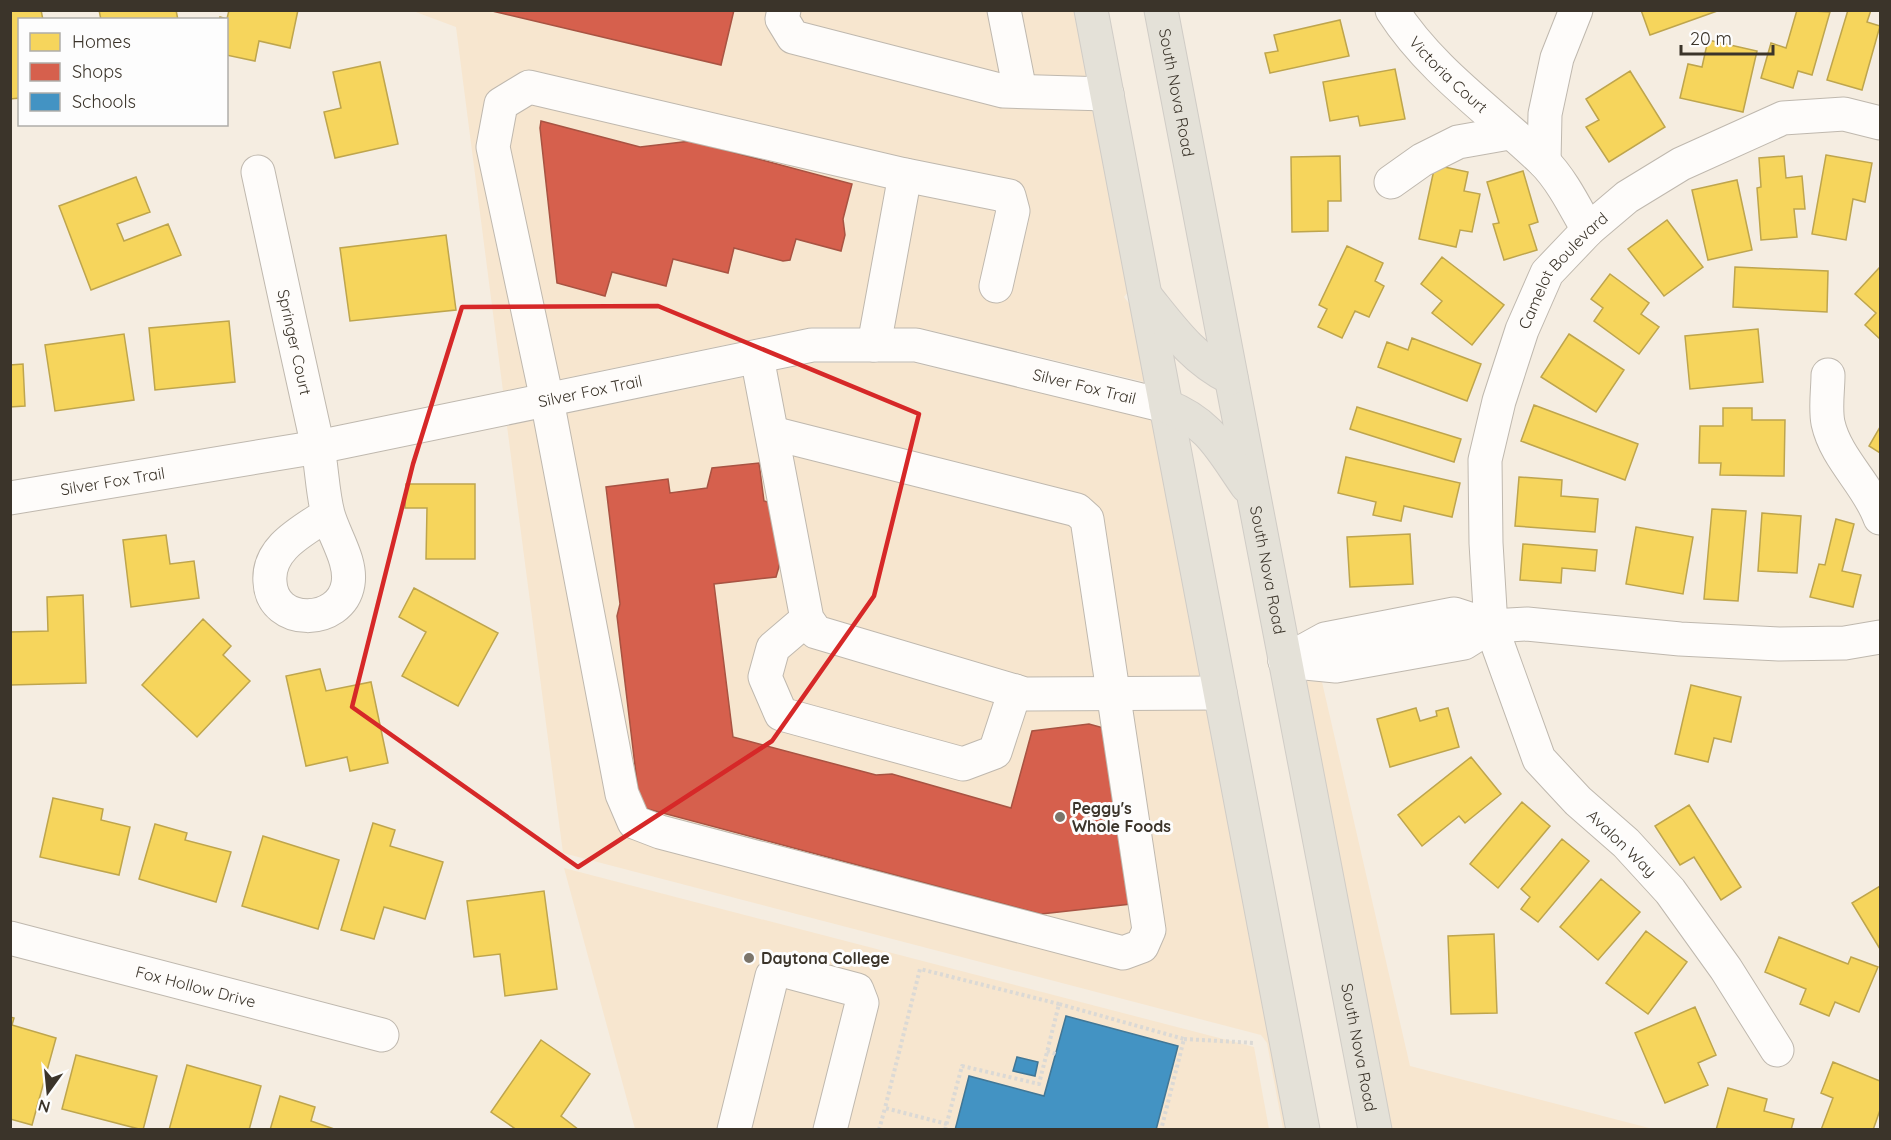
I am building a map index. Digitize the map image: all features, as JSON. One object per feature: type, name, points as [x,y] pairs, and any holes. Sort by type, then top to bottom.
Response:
[{"type":"main road","points":[[1091,10],[1303,1130]]},
{"type":"main road","name":"South Nova Road","points":[[1161,10],[1375,1130]]},
{"type":"main road","points":[[1146,297],[1189,350],[1211,368],[1231,378]]},
{"type":"main road","points":[[1166,406],[1189,415],[1207,429],[1254,494]]},
{"type":"street","points":[[784,10],[782,19],[793,37],[1002,91],[1107,94]]},
{"type":"street","points":[[1004,10],[1020,91]]},
{"type":"street","name":"Victoria Court","points":[[1392,10],[1439,67],[1509,133],[1544,162],[1561,184],[1588,230]]},
{"type":"street","points":[[1544,162],[1545,114],[1557,58],[1576,12]]},
{"type":"street","points":[[772,433],[1077,510],[1088,519],[1149,930],[1142,946],[1123,953],[660,832],[634,822],[622,794],[547,400],[493,147],[501,104],[530,87],[905,175],[1009,196],[1013,210],[996,286]]},
{"type":"street","name":"Camelot Boulevard","points":[[1491,626],[1486,543],[1485,460],[1522,330],[1547,273],[1588,230],[1627,197],[1681,164],[1782,118],[1844,114],[1881,123]]},
{"type":"street","name":"Victoria Court","points":[[1391,182],[1422,160],[1458,142],[1509,133]]},
{"type":"street","name":"Springer Court","points":[[258,172],[318,447],[328,514]]},
{"type":"street","points":[[874,345],[905,175]]},
{"type":"street","name":"Silver Fox Trail","points":[[10,498],[318,447],[812,345],[916,345],[1166,406]]},
{"type":"street","points":[[757,357],[807,619],[816,632],[1025,694],[1220,693]]},
{"type":"street","points":[[1828,375],[1828,422],[1843,457],[1874,500],[1881,518]]},
{"type":"street","points":[[1285,661],[1325,639],[1454,614],[1491,626],[1527,624],[1680,639],[1779,644],[1845,643],[1881,637]]},
{"type":"street","points":[[807,619],[773,648],[765,677],[781,714],[963,764],[995,752],[1015,691]]},
{"type":"street","name":"Avalon Way","points":[[1491,626],[1539,759],[1578,801],[1626,843],[1670,891],[1726,969],[1777,1050]]},
{"type":"street","name":"Fox Hollow Drive","points":[[10,938],[382,1035]]},
{"type":"street","points":[[734,1130],[772,976],[782,970],[857,990],[862,1003],[830,1130]]},
{"type":"path","points":[[879,1130],[920,969],[1184,1039],[1256,1044]]},
{"type":"path","points":[[945,1130],[962,1066],[1039,1084],[1059,1004]]},
{"type":"path","points":[[1161,1130],[1184,1039]]},
{"type":"path","points":[[1047,1051],[1056,1054]]},
{"type":"path","points":[[885,1108],[947,1124]]},
{"type":"highlighted area","points":[[658,306],[919,414],[874,596],[772,741],[578,867],[352,707],[413,464],[462,307]]},
{"type":"shaded area","points":[[413,11],[1075,11],[1128,292],[1124,297],[1131,306],[1145,382],[921,328],[813,327],[503,391],[456,27]]},
{"type":"shaded area","points":[[812,363],[914,363],[1153,420],[1287,1129],[1283,1129],[1267,1043],[1261,1035],[563,853],[507,426]]},
{"type":"shaded area","points":[[1305,681],[1322,682],[1410,1066],[1653,1129],[1391,1129]]},
{"type":"shaded area","name":"Daytona College","points":[[564,868],[1254,1047],[1269,1129],[635,1129]]},
{"type":"building: Homes","points":[[10,10],[41,10],[43,18],[18,18],[18,98],[10,99]]},
{"type":"building: Homes","points":[[99,10],[176,10],[178,18],[101,18]]},
{"type":"building: Homes","points":[[229,10],[298,10],[290,48],[259,41],[255,61],[228,55]]},
{"type":"building: Homes","points":[[1641,10],[1720,10],[1650,35]]},
{"type":"building: Homes","points":[[1797,10],[1830,12],[1812,75],[1798,71],[1793,88],[1761,78],[1771,43],[1786,48]]},
{"type":"building: Homes","points":[[1848,10],[1871,10],[1867,22],[1880,26],[1862,90],[1827,80]]},
{"type":"building: Homes","points":[[1340,20],[1349,56],[1270,73],[1265,53],[1278,51],[1274,35]]},
{"type":"building: Homes","points":[[1708,40],[1757,51],[1743,112],[1680,98],[1688,64],[1702,67]]},
{"type":"building: Homes","points":[[380,62],[398,144],[335,158],[324,112],[341,108],[333,72]]},
{"type":"building: Homes","points":[[1395,69],[1405,119],[1360,126],[1358,116],[1330,121],[1323,82]]},
{"type":"building: Homes","points":[[1630,71],[1665,127],[1609,162],[1586,127],[1599,120],[1586,99]]},
{"type":"building: Homes","points":[[1826,155],[1872,163],[1865,202],[1853,199],[1846,240],[1812,234]]},
{"type":"building: Homes","points":[[1340,156],[1341,201],[1328,201],[1328,231],[1292,232],[1291,157]]},
{"type":"building: Homes","points":[[1784,156],[1786,178],[1802,176],[1805,209],[1794,209],[1797,237],[1761,240],[1757,188],[1761,187],[1759,158]]},
{"type":"building: Homes","points":[[1435,165],[1468,172],[1464,191],[1480,194],[1472,232],[1460,230],[1456,247],[1419,239]]},
{"type":"building: Homes","points":[[1523,171],[1538,222],[1529,225],[1537,250],[1504,260],[1493,224],[1499,223],[1487,182]]},
{"type":"building: Homes","points":[[136,177],[150,212],[117,224],[124,241],[168,224],[181,255],[91,290],[59,206]]},
{"type":"building: Homes","points":[[1737,180],[1752,250],[1708,260],[1692,190]]},
{"type":"building: Homes","points":[[1667,220],[1703,267],[1664,296],[1628,249]]},
{"type":"building: Homes","points":[[446,235],[456,310],[350,321],[340,248]]},
{"type":"building: Homes","points":[[1347,246],[1383,263],[1375,281],[1384,286],[1369,317],[1355,311],[1342,338],[1318,327],[1327,309],[1319,305]]},
{"type":"building: Homes","points":[[1442,257],[1504,305],[1472,345],[1432,313],[1442,301],[1421,284]]},
{"type":"building: Homes","points":[[1735,267],[1828,271],[1827,312],[1733,307]]},
{"type":"building: Homes","points":[[1880,267],[1880,339],[1865,325],[1876,313],[1855,294]]},
{"type":"building: Homes","points":[[1610,274],[1649,303],[1641,314],[1659,327],[1639,354],[1594,321],[1603,308],[1591,299]]},
{"type":"building: Homes","points":[[229,321],[235,382],[155,390],[149,328]]},
{"type":"building: Homes","points":[[1758,329],[1763,382],[1690,389],[1685,336]]},
{"type":"building: Homes","points":[[124,334],[134,400],[55,411],[45,345]]},
{"type":"building: Homes","points":[[1569,334],[1624,370],[1596,412],[1541,377]]},
{"type":"building: Homes","points":[[1412,338],[1481,364],[1467,401],[1378,367],[1387,342],[1408,350]]},
{"type":"building: Homes","points":[[23,364],[25,406],[10,407],[10,365]]},
{"type":"building: Homes","points":[[1534,405],[1638,444],[1625,480],[1521,441]]},
{"type":"building: Homes","points":[[1357,407],[1461,439],[1454,462],[1350,429]]},
{"type":"building: Homes","points":[[1723,408],[1752,408],[1752,420],[1785,420],[1784,476],[1720,475],[1721,463],[1699,463],[1700,426],[1723,426]]},
{"type":"building: Homes","points":[[1880,427],[1880,453],[1869,446]]},
{"type":"building: Homes","points":[[1346,457],[1460,483],[1452,517],[1404,506],[1401,521],[1373,515],[1376,502],[1338,493]]},
{"type":"building: Homes","points":[[1519,477],[1562,480],[1561,496],[1598,499],[1595,532],[1515,526]]},
{"type":"building: Homes","points":[[406,484],[475,484],[475,559],[426,559],[427,508],[405,508]]},
{"type":"building: Homes","points":[[1712,509],[1746,511],[1738,601],[1704,599]]},
{"type":"building: Homes","points":[[1762,513],[1801,516],[1797,573],[1758,571]]},
{"type":"building: Homes","points":[[1836,519],[1854,524],[1842,571],[1861,575],[1853,607],[1810,597],[1819,564],[1825,565]]},
{"type":"building: Homes","points":[[1636,527],[1693,537],[1683,594],[1626,584]]},
{"type":"building: Homes","points":[[1410,534],[1413,584],[1350,587],[1347,537]]},
{"type":"building: Homes","points":[[166,535],[170,564],[194,561],[199,598],[131,607],[123,540]]},
{"type":"building: Homes","points":[[1523,544],[1597,550],[1595,571],[1562,568],[1561,583],[1520,580]]},
{"type":"building: Homes","points":[[414,588],[498,633],[458,706],[402,676],[426,632],[399,617]]},
{"type":"building: Homes","points":[[83,595],[86,683],[10,685],[10,632],[48,631],[47,597]]},
{"type":"building: Homes","points":[[203,619],[231,646],[223,655],[250,681],[197,737],[142,685]]},
{"type":"building: Homes","points":[[320,669],[326,691],[371,682],[388,763],[350,771],[347,757],[306,766],[286,676]]},
{"type":"building: Homes","points":[[1691,685],[1741,697],[1731,742],[1714,738],[1708,762],[1675,754]]},
{"type":"building: Homes","points":[[1416,708],[1420,721],[1437,716],[1436,711],[1448,708],[1459,747],[1390,767],[1377,719]]},
{"type":"building: Homes","points":[[1471,757],[1501,794],[1465,823],[1459,816],[1422,846],[1398,815]]},
{"type":"building: Homes","points":[[53,798],[103,809],[101,820],[130,827],[119,875],[40,857]]},
{"type":"building: Homes","points":[[1522,802],[1550,826],[1498,888],[1470,864]]},
{"type":"building: Homes","points":[[1689,805],[1741,887],[1721,900],[1694,857],[1680,865],[1655,826]]},
{"type":"building: Homes","points":[[373,823],[395,830],[390,846],[443,862],[425,919],[384,907],[374,939],[341,930]]},
{"type":"building: Homes","points":[[155,824],[187,833],[185,840],[231,852],[216,902],[139,879]]},
{"type":"building: Homes","points":[[263,836],[339,860],[318,929],[242,906]]},
{"type":"building: Homes","points":[[1562,839],[1589,861],[1538,922],[1521,909],[1530,897],[1521,889]]},
{"type":"building: Homes","points":[[1601,879],[1640,912],[1598,960],[1560,927]]},
{"type":"building: Homes","points":[[1880,886],[1880,949],[1852,903]]},
{"type":"building: Homes","points":[[544,891],[557,989],[505,996],[500,954],[474,957],[467,901]]},
{"type":"building: Homes","points":[[1646,931],[1687,962],[1648,1014],[1606,983]]},
{"type":"building: Homes","points":[[1494,934],[1497,1013],[1451,1014],[1448,936]]},
{"type":"building: Homes","points":[[1779,937],[1848,964],[1851,957],[1878,967],[1859,1012],[1835,1002],[1829,1016],[1800,1004],[1806,989],[1765,972]]},
{"type":"building: Homes","points":[[1695,1007],[1716,1055],[1698,1063],[1708,1085],[1665,1103],[1635,1033]]},
{"type":"building: Homes","points":[[10,1017],[14,1018],[12,1025],[56,1038],[32,1125],[10,1119]]},
{"type":"building: Homes","points":[[541,1040],[590,1074],[561,1116],[579,1130],[517,1130],[491,1112]]},
{"type":"building: Homes","points":[[76,1055],[157,1076],[143,1130],[62,1109]]},
{"type":"building: Homes","points":[[1833,1062],[1880,1081],[1880,1110],[1873,1130],[1821,1130],[1833,1098],[1821,1093]]},
{"type":"building: Homes","points":[[187,1065],[261,1086],[249,1130],[169,1130]]},
{"type":"building: Homes","points":[[1728,1088],[1767,1099],[1764,1111],[1794,1119],[1791,1130],[1716,1130]]},
{"type":"building: Homes","points":[[280,1096],[315,1107],[311,1121],[337,1130],[270,1130]]},
{"type":"building: Shops","points":[[488,10],[734,10],[721,65]]},
{"type":"building: Shops","points":[[541,121],[640,147],[691,141],[852,184],[843,219],[845,235],[841,251],[796,239],[790,260],[783,261],[734,248],[728,273],[673,259],[666,286],[612,272],[605,296],[557,283]]},
{"type":"building: Shops","points":[[759,463],[764,501],[779,505],[785,546],[776,577],[714,584],[733,737],[876,775],[892,774],[1011,808],[1032,731],[1089,724],[1111,730],[1131,904],[1041,914],[640,807],[617,616],[620,604],[606,487],[668,479],[670,493],[707,488],[712,468]]},
{"type":"building: Schools","points":[[1066,1016],[1178,1046],[1156,1130],[955,1130],[969,1076],[1044,1096]]},
{"type":"building: Schools","points":[[1017,1057],[1038,1062],[1035,1076],[1013,1071]]},
{"type":"place","name":"Peggy's Whole Foods","points":[[1060,817]]},
{"type":"place","name":"Daytona College","points":[[749,958]]}]
